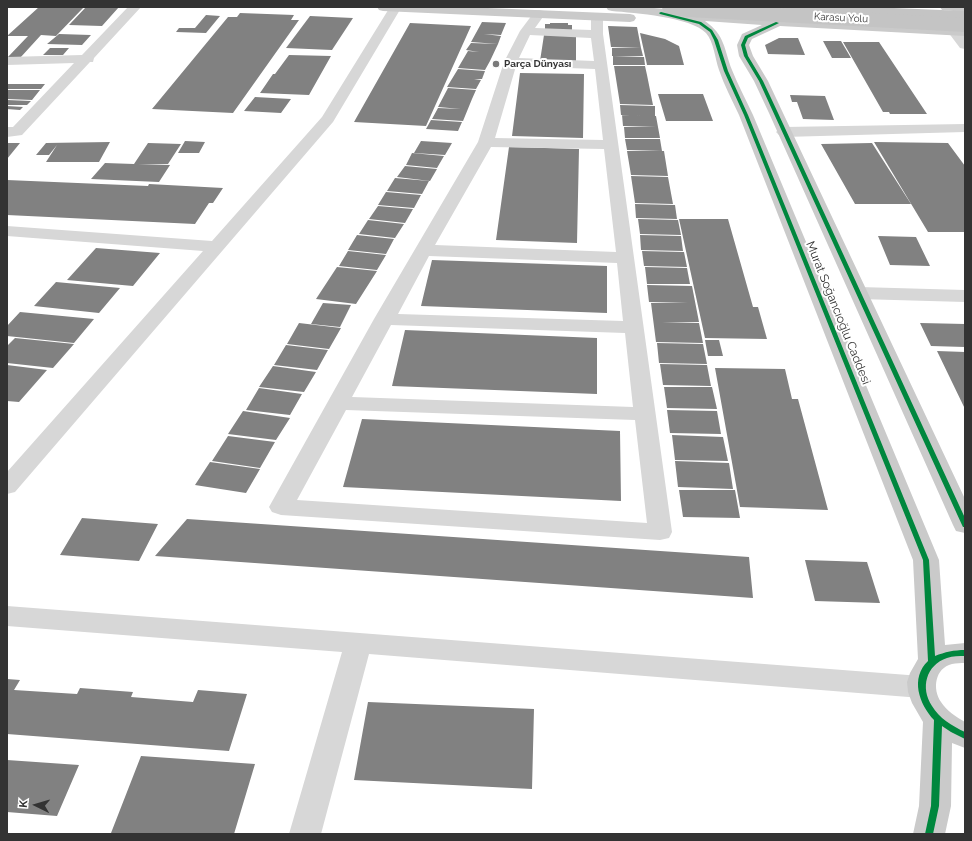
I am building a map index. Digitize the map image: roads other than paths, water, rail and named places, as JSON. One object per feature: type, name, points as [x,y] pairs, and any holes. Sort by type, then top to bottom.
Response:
[{"type":"highway","name":"Karasu Yolu","points":[[791,7],[965,15]]},
{"type":"highway","name":"Karasu Yolu","points":[[665,10],[696,10],[961,30]]},
{"type":"main road","points":[[383,7],[566,16],[588,11],[681,24],[716,40]]},
{"type":"main road","points":[[777,23],[792,12],[786,7]]},
{"type":"main road","points":[[946,7],[965,8]]},
{"type":"main road","points":[[601,14],[665,10],[777,23],[961,30]]},
{"type":"main road","name":"Murat Soğancıoğlu Caddesi","points":[[665,10],[700,23],[710,31],[716,40],[726,71],[746,114],[926,560],[932,661]]},
{"type":"main road","name":"Murat Soğancıoğlu Caddesi","points":[[777,23],[746,37],[743,45],[746,56],[761,81],[965,525]]},
{"type":"main road","points":[[965,653],[946,655],[932,661],[925,669],[921,687],[926,703],[938,718],[952,730],[965,736]]},
{"type":"main road","points":[[928,834],[935,806],[938,718]]},
{"type":"street","points":[[7,132],[18,132],[88,59],[135,7]]},
{"type":"street","points":[[7,487],[328,119],[395,8]]},
{"type":"street","points":[[526,32],[601,14],[601,65],[660,532],[281,507],[384,318],[486,142],[511,62],[526,32],[540,14]]},
{"type":"street","points":[[961,30],[965,45]]},
{"type":"street","points":[[7,61],[88,59]]},
{"type":"street","points":[[511,62],[601,65]]},
{"type":"street","points":[[784,132],[965,128]]},
{"type":"street","points":[[486,142],[611,145]]},
{"type":"street","points":[[7,231],[215,247]]},
{"type":"street","points":[[423,250],[625,258]]},
{"type":"street","points":[[859,293],[965,296]]},
{"type":"street","points":[[384,318],[634,327]]},
{"type":"street","points":[[339,403],[645,414]]},
{"type":"street","points":[[7,616],[921,687]]},
{"type":"street","points":[[305,834],[358,644]]},
{"type":"place","name":"Parça Dünyası","points":[[496,64]]}]
